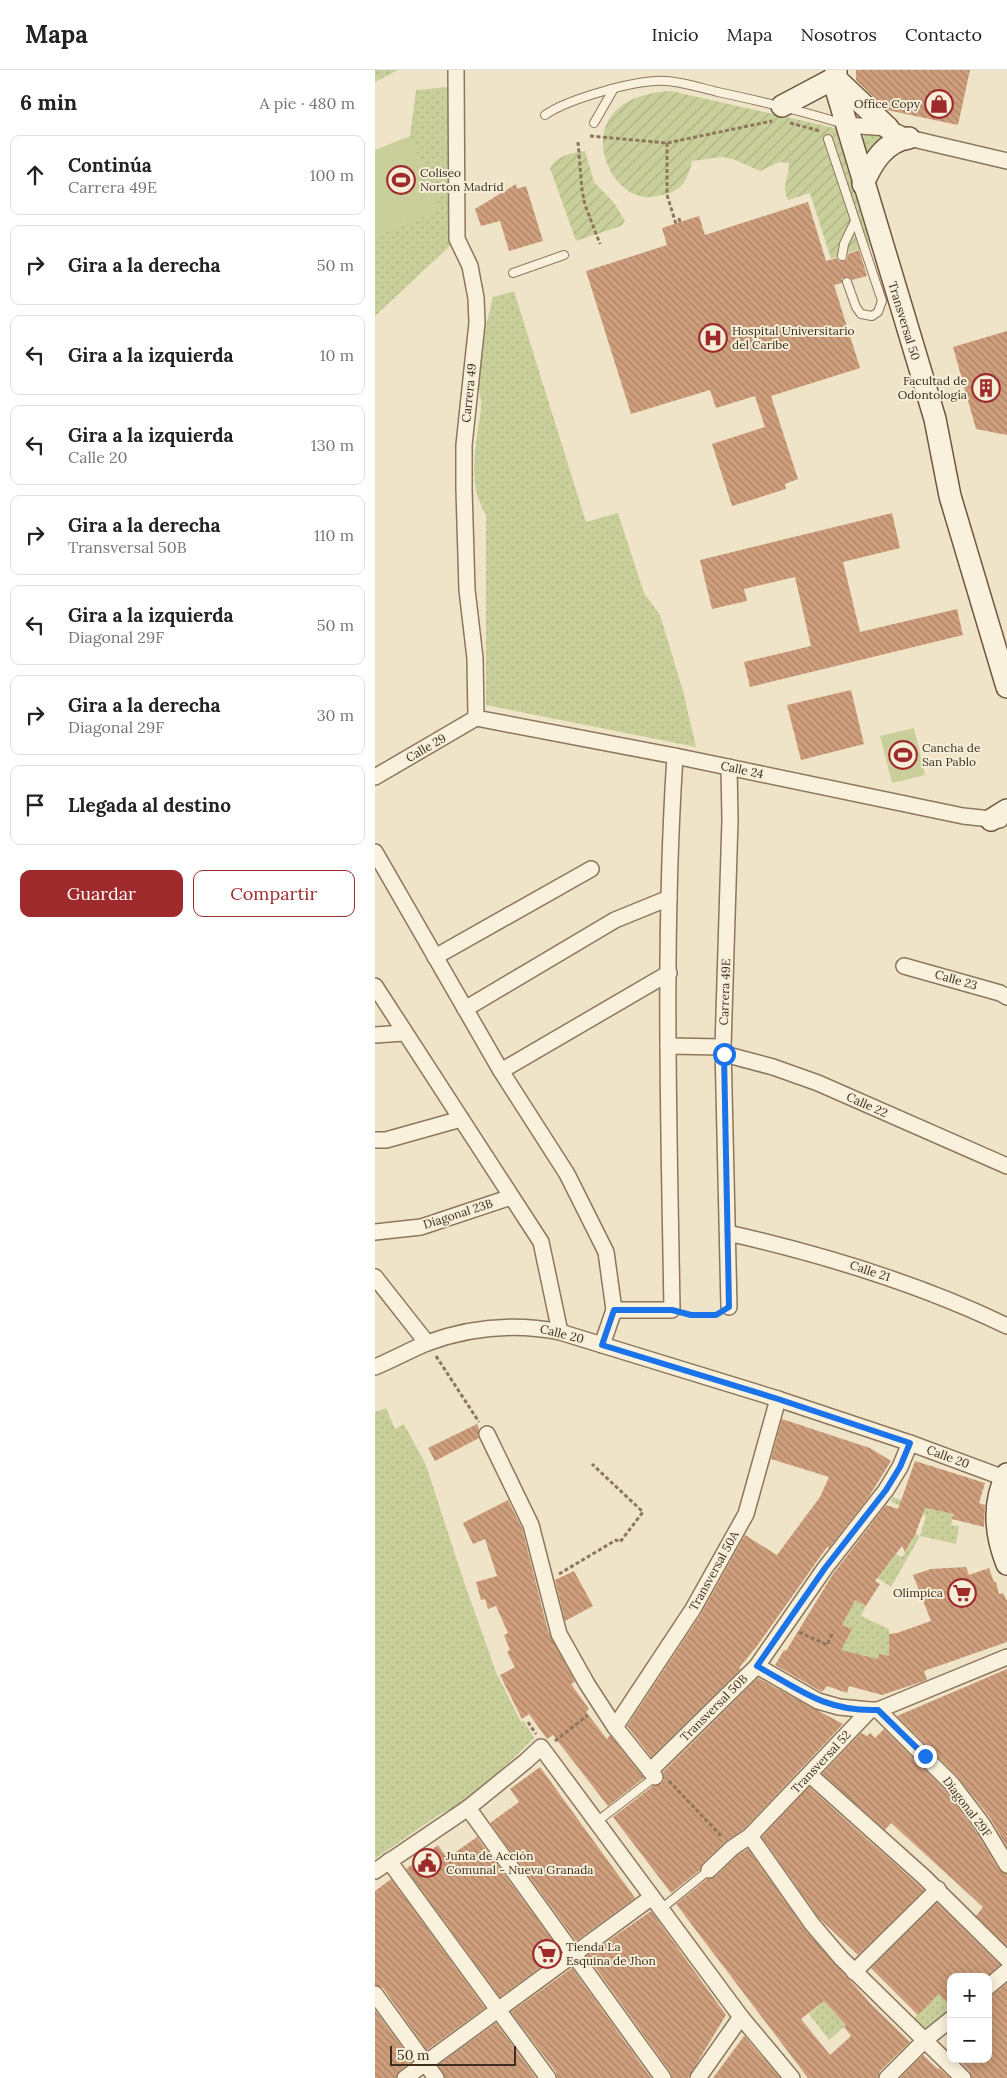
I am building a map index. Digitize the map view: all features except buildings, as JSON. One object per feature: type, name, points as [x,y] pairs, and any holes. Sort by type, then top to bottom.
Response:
[{"type":"street","name":"Carrera 49","points":[[456,70],[457,239],[469,266],[476,298],[477,323],[464,445],[467,590],[475,658],[476,718]]},
{"type":"street","points":[[781,116],[835,74],[888,128],[909,138],[1007,161]]},
{"type":"street","name":"Transversal 50","points":[[835,74],[835,89],[845,125],[935,419],[950,496],[1007,687]]},
{"type":"street","points":[[845,125],[888,128]]},
{"type":"street","points":[[863,184],[877,158],[887,148],[899,140],[909,138]]},
{"type":"street","name":"Calle 24","points":[[476,718],[675,756],[963,816],[1002,816]]},
{"type":"street","name":"Calle 29","points":[[375,777],[476,718]]},
{"type":"street","points":[[614,1310],[672,1310],[668,1046],[669,898],[675,756]]},
{"type":"street","name":"Carrera 49E","points":[[729,767],[730,820],[723,1051],[729,1307]]},
{"type":"street","points":[[375,852],[501,1071],[567,1174],[606,1252],[614,1310],[602,1345]]},
{"type":"street","points":[[435,957],[591,869]]},
{"type":"street","points":[[465,1008],[615,920],[669,898]]},
{"type":"street","name":"Calle 23","points":[[904,966],[1000,993],[1007,997]]},
{"type":"street","points":[[501,1071],[669,973]]},
{"type":"street","points":[[375,986],[541,1242],[560,1332]]},
{"type":"street","points":[[375,1035],[405,1033]]},
{"type":"street","name":"Calle 22","points":[[668,1046],[723,1051],[773,1067],[818,1083],[1007,1166]]},
{"type":"street","points":[[375,1140],[386,1140],[461,1119]]},
{"type":"street","name":"Diagonal 23B","points":[[375,1232],[421,1227],[511,1197]]},
{"type":"street","name":"Calle 21","points":[[728,1234],[810,1253],[874,1272],[956,1302],[1007,1326]]},
{"type":"street","points":[[375,1277],[427,1343]]},
{"type":"street","name":"Calle 20","points":[[375,1367],[427,1343],[481,1328],[537,1327],[560,1332],[778,1399],[1006,1477]]},
{"type":"street","name":"Transversal 50A","points":[[615,1727],[693,1609],[746,1514],[778,1399]]},
{"type":"street","points":[[487,1434],[531,1525],[559,1634],[587,1684],[615,1727],[653,1772]]},
{"type":"street","name":"Transversal 50B","points":[[653,1772],[757,1666],[825,1568],[886,1490],[900,1467],[910,1443]]},
{"type":"street","points":[[1006,1477],[997,1505],[996,1528],[1007,1564]]},
{"type":"street","name":"Transversal 52","points":[[709,1870],[732,1848],[750,1836],[874,1710],[1007,1657]]},
{"type":"street","points":[[757,1666],[819,1701],[839,1707],[874,1710]]},
{"type":"street","name":"Diagonal 29F","points":[[874,1710],[952,1784],[983,1825],[1007,1865]]},
{"type":"street","points":[[375,1871],[468,1808],[541,1747],[595,1823],[741,2017],[792,2078]]},
{"type":"street","points":[[810,1775],[938,1889],[1007,1959]]},
{"type":"street","points":[[468,1808],[663,2078]]},
{"type":"street","points":[[750,1836],[812,1924],[854,1972],[963,2078]]},
{"type":"street","points":[[389,1860],[548,2078]]},
{"type":"street","points":[[854,1972],[938,1889]]},
{"type":"street","name":"Transversal 52","points":[[405,2078],[573,1955],[656,1903]]},
{"type":"street","points":[[992,1984],[1007,1971]]},
{"type":"street","points":[[375,1994],[436,2078]]},
{"type":"street","points":[[697,2078],[741,2017]]},
{"type":"street","points":[[887,2078],[925,2040],[947,2022]]},
{"type":"lane","points":[[545,115],[563,105],[613,90],[631,85],[665,81],[781,116],[824,118],[845,125]]},
{"type":"lane","points":[[594,123],[613,90]]},
{"type":"lane","points":[[828,139],[881,301],[878,312],[872,316],[861,314],[856,307],[847,282]]},
{"type":"lane","points":[[842,256],[843,244],[855,221]]},
{"type":"lane","points":[[513,273],[563,255]]},
{"type":"lane","name":"Transversal 50B","points":[[595,1823],[653,1772]]},
{"type":"lane","name":"Transversal 52","points":[[656,1903],[709,1870]]},
{"type":"path","points":[[590,136],[667,142],[781,116],[819,131],[823,129],[824,118]]},
{"type":"path","points":[[578,142],[585,206],[600,244]]},
{"type":"path","points":[[667,142],[667,194],[678,223],[679,218]]},
{"type":"path","points":[[672,1310],[691,1315],[716,1315],[729,1307]]},
{"type":"path","points":[[427,1343],[487,1434]]},
{"type":"path","points":[[545,1581],[571,1568],[615,1540],[620,1542],[643,1512],[592,1464]]},
{"type":"path","points":[[785,1625],[827,1645],[832,1634]]},
{"type":"path","points":[[543,1750],[588,1715]]},
{"type":"path","points":[[653,1772],[693,1806],[732,1848]]},
{"type":"green space","points":[[375,70],[398,70],[375,82]]},
{"type":"green space","points":[[448,87],[451,245],[375,316],[375,236],[439,210],[410,136],[416,90]]},
{"type":"green space","points":[[671,91],[835,128],[870,245],[831,259],[810,193],[788,200],[785,185],[789,163],[780,162],[760,171],[733,159],[721,157],[692,161],[686,179],[675,191],[653,197],[644,197],[623,187],[615,178],[605,156],[604,132],[608,121],[620,107],[635,98]]},
{"type":"green space","points":[[866,133],[888,134],[863,166],[858,146]]},
{"type":"green space","name":"Coliseo Norton Madrid","points":[[410,136],[440,210],[375,236],[375,150]]},
{"type":"green space","points":[[585,151],[594,182],[614,203],[625,221],[621,226],[576,241],[550,168],[561,157]]},
{"type":"green space","points":[[514,291],[586,522],[618,513],[644,593],[660,615],[683,691],[696,747],[486,705],[486,515],[476,489],[474,476],[475,449],[481,407],[478,377],[482,347],[493,297]]},
{"type":"green space","name":"Cancha de San Pablo","points":[[914,728],[925,775],[892,783],[880,736]]},
{"type":"green space","points":[[386,1408],[395,1429],[404,1424],[426,1465],[496,1672],[521,1722],[524,1721],[534,1738],[492,1779],[461,1805],[440,1814],[375,1859],[375,1412]]},
{"type":"green space","points":[[893,1497],[928,1509],[954,1514],[951,1525],[959,1526],[956,1544],[920,1536],[926,1516],[891,1502]]},
{"type":"green space","points":[[901,1527],[920,1536],[891,1587],[868,1572],[881,1560],[888,1565],[896,1554],[902,1557],[913,1540],[898,1532]]},
{"type":"green space","points":[[849,1597],[866,1606],[861,1616],[889,1629],[889,1656],[878,1659],[862,1655],[859,1662],[839,1653],[851,1629],[842,1625]]},
{"type":"green space","points":[[939,1994],[947,2003],[947,2014],[927,2034],[913,2019]]},
{"type":"green space","points":[[824,2001],[846,2025],[829,2040],[809,2014]]},
{"type":"place","name":"Office Copy","points":[[939,104]]},
{"type":"place","name":"Coliseo Norton Madrid","points":[[401,180]]},
{"type":"place","name":"Hospital Universitario del Caribe","points":[[713,338]]},
{"type":"place","name":"Facultad de Odontología","points":[[986,388]]},
{"type":"place","name":"Cancha de San Pablo","points":[[903,755]]},
{"type":"place","name":"Olímpica","points":[[962,1593]]},
{"type":"place","name":"Junta de Acción Comunal - Nueva Granada","points":[[427,1863]]},
{"type":"place","name":"Tienda La Esquina de Jhon","points":[[547,1954]]},
{"type":"route","points":[[724,1054],[729,1307],[724,1312],[716,1315],[691,1315],[672,1310],[614,1310],[602,1345],[778,1399],[910,1443],[900,1467],[886,1490],[825,1568],[757,1666],[819,1701],[839,1707],[878,1710],[925,1756]]}]
